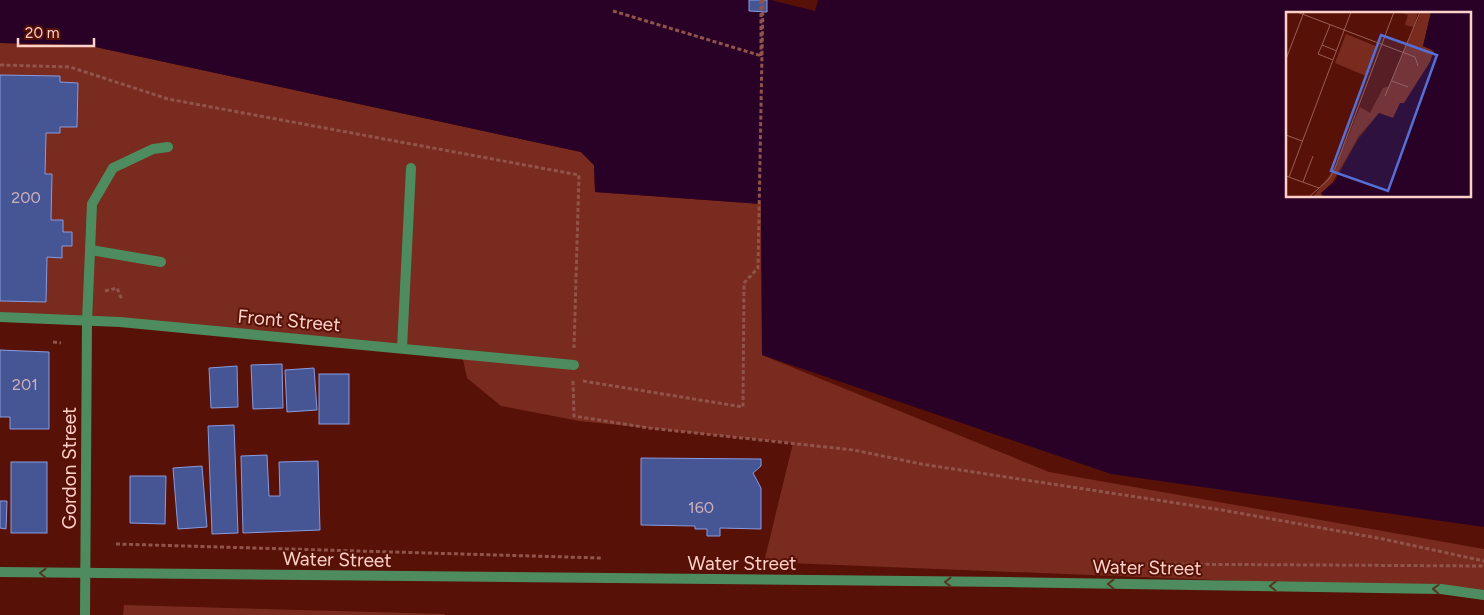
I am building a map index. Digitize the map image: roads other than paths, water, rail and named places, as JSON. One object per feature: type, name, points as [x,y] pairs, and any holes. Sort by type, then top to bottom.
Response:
[{"type":"street","name":"Gordon Street","points":[[85,615],[87,321],[92,204],[113,168],[153,149],[168,147]]},
{"type":"street","points":[[402,348],[412,168]]},
{"type":"street","points":[[91,250],[161,262]]},
{"type":"street","name":"Front Street","points":[[0,317],[120,322],[574,365]]},
{"type":"street","name":"Water Street","points":[[0,572],[1066,583],[1441,589],[1484,595]]}]
